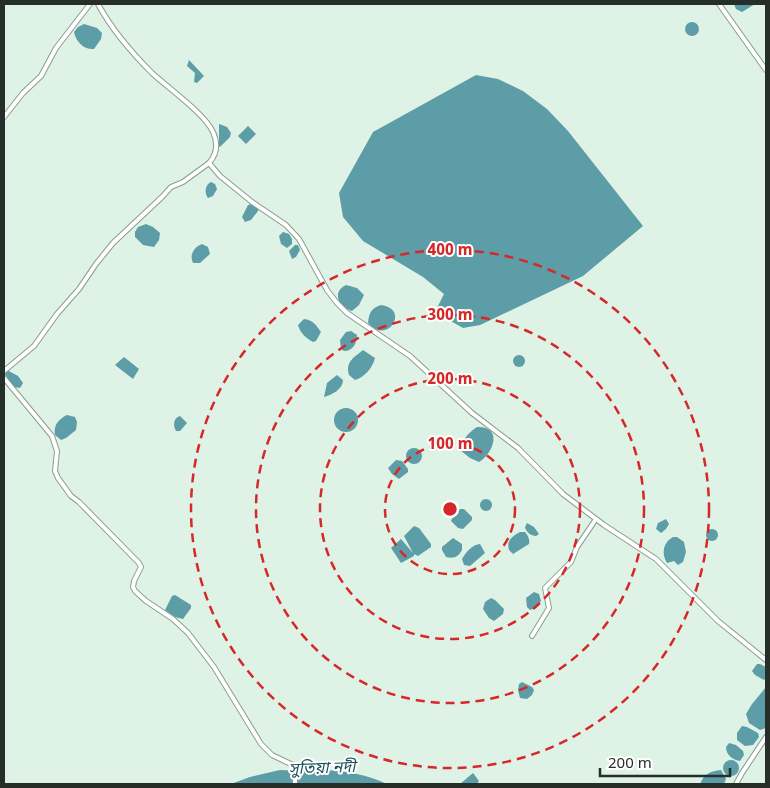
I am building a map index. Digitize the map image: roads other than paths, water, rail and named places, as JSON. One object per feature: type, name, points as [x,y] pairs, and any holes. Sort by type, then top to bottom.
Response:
[{"type":"street","points":[[4,117],[23,93],[41,76],[56,48],[90,4]]},
{"type":"street","points":[[4,371],[34,346],[113,243],[171,187],[183,182],[209,164],[216,156],[213,131],[192,107],[132,52],[106,20],[98,4]]},
{"type":"street","points":[[719,4],[766,70]]},
{"type":"street","points":[[209,164],[220,176],[252,202],[280,220],[299,238],[327,290],[346,313],[410,356],[472,413],[518,448],[563,494],[596,519],[656,559],[718,621],[766,660]]},
{"type":"street","points":[[4,378],[52,436],[57,451],[55,471],[68,492],[139,563],[141,567],[133,587],[135,591],[146,601],[173,619],[199,647],[214,667],[261,744],[272,755],[295,766],[295,784]]},
{"type":"street","points":[[532,636],[549,608],[545,588],[570,562],[577,547],[596,519]]},
{"type":"street","points":[[736,784],[766,736]]},
{"type":"water","points":[[734,4],[755,4],[742,12],[736,9]]},
{"type":"water","points":[[692,22],[697,24],[699,29],[697,34],[692,36],[687,34],[685,29],[687,24]]},
{"type":"water","points":[[84,24],[97,28],[102,33],[101,39],[94,49],[84,47],[75,36],[74,32]]},
{"type":"water","points":[[189,60],[204,76],[197,83],[194,82],[195,73],[187,66]]},
{"type":"water","points":[[476,75],[498,79],[523,91],[547,109],[568,131],[643,226],[583,276],[480,325],[463,328],[435,312],[444,294],[423,277],[363,241],[343,217],[339,193],[373,132]]},
{"type":"water","points":[[219,124],[227,127],[231,133],[230,137],[220,147],[219,146]]},
{"type":"water","points":[[248,126],[256,134],[246,144],[238,136]]},
{"type":"water","points":[[211,182],[215,184],[217,189],[213,196],[208,198],[206,189],[207,185]]},
{"type":"water","points":[[251,204],[258,207],[258,211],[251,220],[245,222],[242,217],[248,205]]},
{"type":"water","points":[[146,224],[160,233],[159,240],[154,247],[143,245],[135,237],[138,227]]},
{"type":"water","points":[[283,232],[289,234],[292,239],[292,244],[287,248],[281,244],[279,236]]},
{"type":"water","points":[[202,244],[208,247],[210,254],[200,263],[193,263],[193,252]]},
{"type":"water","points":[[295,245],[298,245],[300,250],[296,257],[292,259],[289,251]]},
{"type":"water","points":[[346,285],[357,288],[364,295],[359,305],[352,311],[343,307],[338,300],[341,288]]},
{"type":"water","points":[[381,305],[390,308],[394,313],[395,319],[393,324],[382,330],[375,329],[368,323],[371,311]]},
{"type":"water","points":[[304,319],[316,325],[321,332],[316,341],[310,340],[300,330],[298,325]]},
{"type":"water","points":[[351,331],[357,335],[356,341],[352,348],[344,351],[341,349],[340,340],[346,332]]},
{"type":"water","points":[[363,350],[375,358],[368,372],[355,380],[349,375],[348,366]]},
{"type":"water","points":[[517,355],[521,355],[525,361],[521,367],[517,367],[513,363],[513,359]]},
{"type":"water","points":[[124,357],[139,369],[133,379],[115,365]]},
{"type":"water","points":[[7,370],[18,376],[23,383],[20,388],[14,387],[4,373]]},
{"type":"water","points":[[337,375],[343,380],[343,383],[334,393],[324,397],[327,383]]},
{"type":"water","points":[[346,408],[354,412],[358,420],[354,428],[346,432],[338,428],[334,420],[338,412]]},
{"type":"water","points":[[67,415],[75,417],[77,422],[76,430],[61,440],[55,435],[55,428],[59,420]]},
{"type":"water","points":[[180,416],[187,423],[180,431],[176,431],[174,422]]},
{"type":"water","points":[[477,427],[485,428],[493,435],[492,447],[489,453],[479,462],[460,450],[466,437]]},
{"type":"water","points":[[414,448],[420,450],[422,456],[420,462],[414,464],[408,462],[406,456],[408,450]]},
{"type":"water","points":[[396,460],[402,461],[408,469],[408,472],[399,479],[388,468]]},
{"type":"water","points":[[488,499],[491,500],[491,510],[484,511],[481,510],[480,503],[481,500]]},
{"type":"water","points":[[460,509],[464,509],[472,517],[472,520],[463,529],[458,528],[451,521],[454,514]]},
{"type":"water","points":[[666,519],[669,524],[661,533],[656,529],[658,523]]},
{"type":"water","points":[[527,523],[534,527],[539,534],[536,536],[526,531]]},
{"type":"water","points":[[414,526],[419,528],[431,544],[431,547],[418,556],[414,554],[414,556],[401,563],[391,548],[401,539],[413,553],[404,536]]},
{"type":"water","points":[[710,529],[714,529],[718,535],[714,541],[710,541],[706,537],[706,533]]},
{"type":"water","points":[[520,532],[525,532],[529,544],[513,554],[509,550],[508,544]]},
{"type":"water","points":[[673,537],[677,537],[684,542],[686,552],[683,562],[678,565],[674,561],[667,563],[664,556],[665,545]]},
{"type":"water","points":[[453,538],[462,544],[462,550],[456,557],[446,557],[442,547]]},
{"type":"water","points":[[480,544],[485,553],[470,566],[464,565],[462,559],[465,554],[472,547]]},
{"type":"water","points":[[534,592],[539,594],[541,601],[537,607],[530,610],[527,607],[526,598]]},
{"type":"water","points":[[175,595],[191,605],[183,619],[175,617],[165,610],[172,596]]},
{"type":"water","points":[[491,598],[504,609],[503,614],[494,621],[489,618],[483,609],[485,602]]},
{"type":"water","points":[[757,664],[766,667],[766,678],[764,680],[752,671]]},
{"type":"water","points":[[522,682],[534,690],[527,699],[520,698],[518,690],[519,684]]},
{"type":"water","points":[[766,687],[766,728],[760,730],[749,723],[746,714]]},
{"type":"water","points":[[742,726],[758,733],[759,737],[753,745],[745,746],[737,740],[737,733]]},
{"type":"water","points":[[729,743],[736,745],[743,751],[744,755],[740,761],[735,760],[729,755],[726,747]]},
{"type":"water","points":[[731,760],[739,768],[731,776],[723,768]]},
{"type":"water","points":[[280,770],[332,770],[348,772],[363,775],[387,784],[231,784],[250,777]]},
{"type":"water","points":[[721,770],[726,779],[724,784],[700,784],[708,774]]},
{"type":"water","points":[[473,773],[479,781],[477,784],[460,784]]},
{"type":"water label","name":"সুতিয়া নদী","points":[[322,767]]}]
